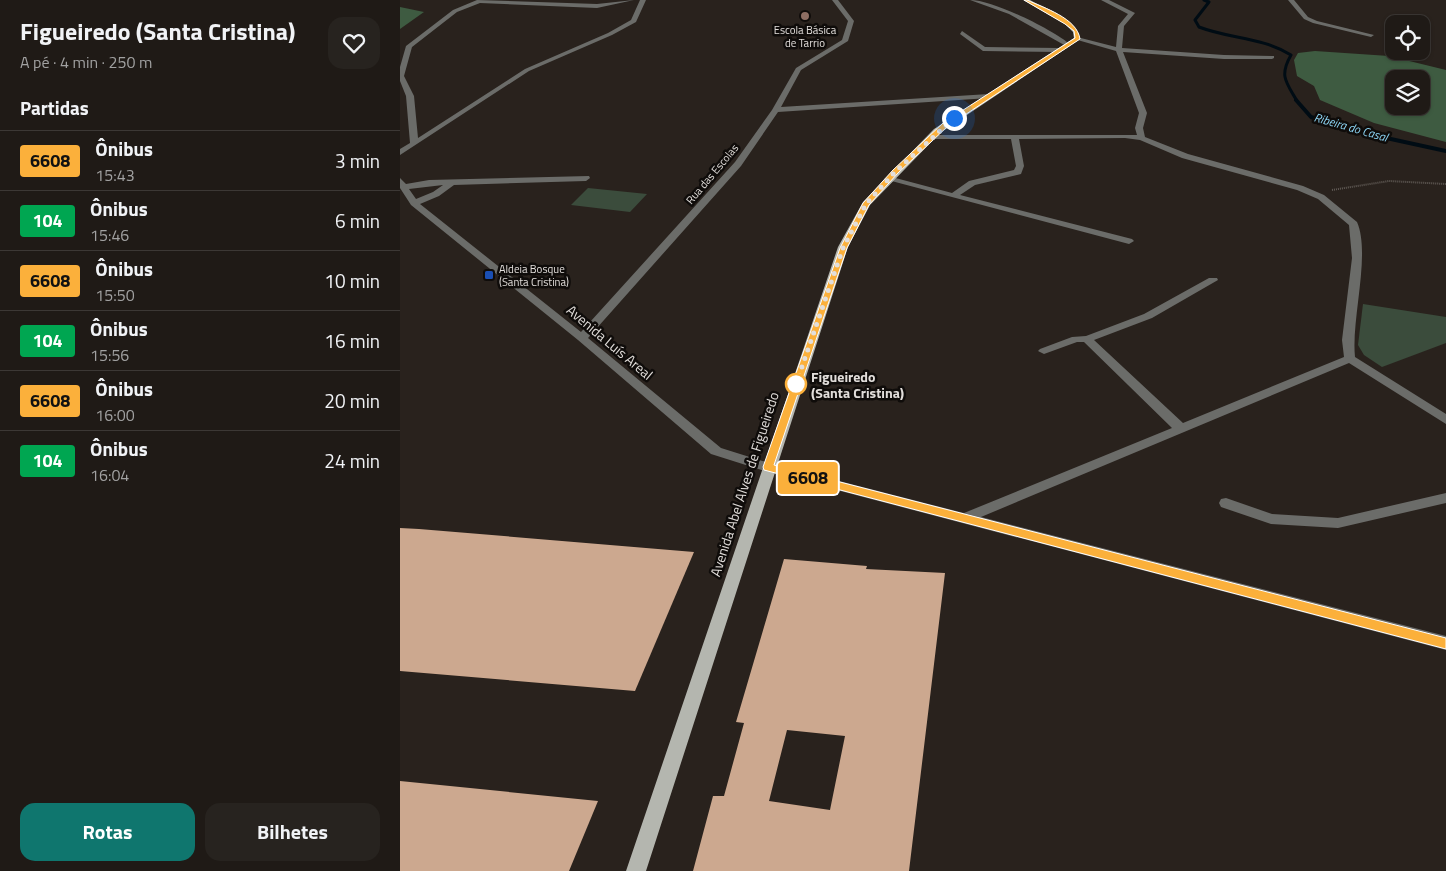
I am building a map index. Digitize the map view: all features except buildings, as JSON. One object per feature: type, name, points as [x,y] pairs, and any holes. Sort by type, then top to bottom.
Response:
[{"type":"main road","points":[[1026,0],[1067,23],[1076,31],[1077,39]]},
{"type":"main road","name":"Avenida Abel Alves de Figueiredo","points":[[636,871],[768,467],[843,248],[866,204],[888,179],[954,118],[1077,39]]},
{"type":"street","points":[[414,142],[410,96],[401,76],[403,61],[409,46],[413,42],[456,11],[481,0],[597,6],[631,0]]},
{"type":"street","points":[[400,153],[414,142],[438,129],[527,70],[610,34],[634,21],[643,0]]},
{"type":"street","name":"Rua das Escolas","points":[[582,338],[738,164],[776,110],[798,69],[845,40],[851,21],[835,0]]},
{"type":"street","points":[[973,0],[1011,13],[1068,45]]},
{"type":"street","points":[[1104,0],[1132,13],[1121,26],[1118,50],[1143,113],[1139,128],[1142,138]]},
{"type":"street","points":[[1291,0],[1306,18],[1314,22],[1371,35]]},
{"type":"street","points":[[962,33],[983,49],[1060,50]]},
{"type":"street","points":[[1077,39],[1118,50],[1272,58]]},
{"type":"street","points":[[400,44],[413,42]]},
{"type":"street","points":[[776,110],[989,96]]},
{"type":"street","points":[[931,138],[1125,136],[1142,138],[1185,156],[1300,188],[1314,194],[1341,211],[1354,224],[1357,258],[1348,340],[1350,359]]},
{"type":"street","points":[[952,196],[972,183],[1018,172],[1020,166],[1015,137]]},
{"type":"street","points":[[403,184],[450,184],[586,178]]},
{"type":"street","points":[[888,179],[1129,241]]},
{"type":"street","name":"Avenida Luís Areal","points":[[403,184],[414,203],[582,338],[716,452],[1446,644]]},
{"type":"street","points":[[414,203],[436,194],[450,184]]},
{"type":"street","points":[[1044,351],[1148,316],[1213,280]]},
{"type":"street","points":[[1087,338],[1181,429]]},
{"type":"street","points":[[1350,359],[1446,420]]},
{"type":"street","points":[[965,518],[1350,359]]},
{"type":"street","points":[[1226,503],[1271,519],[1338,523],[1446,498]]},
{"type":"path","points":[[1314,194],[1359,183],[1390,180],[1418,179],[1446,184]]},
{"type":"green space","points":[[400,7],[424,12],[400,29]]},
{"type":"green space","points":[[1315,51],[1385,56],[1385,60],[1405,60],[1446,70],[1446,142],[1374,123],[1320,100],[1314,86],[1297,76],[1294,60],[1298,53]]},
{"type":"green space","points":[[588,188],[647,194],[630,212],[571,205]]},
{"type":"green space","points":[[1363,304],[1446,317],[1446,343],[1382,367],[1364,355],[1358,345]]},
{"type":"waterway","name":"Ribeira do Casal","points":[[1204,0],[1209,2],[1195,20],[1199,27],[1257,41],[1291,55],[1285,68],[1285,79],[1297,101]]},
{"type":"waterway","name":"Ribeira do Casal","points":[[1296,100],[1311,117],[1368,134],[1446,151]]},
{"type":"bus line","name":"6608","points":[[1026,0],[1067,23],[1076,31],[1077,39],[954,118],[937,131],[895,172],[866,204],[843,248],[768,467],[1446,643]]},
{"type":"place","name":"Escola Básica de Tarrio","points":[[805,16]]},
{"type":"place","name":"Aldeia Bosque (Santa Cristina)","points":[[489,275]]},
{"type":"place","name":"Figueiredo (Santa Cristina)","points":[[796,384]]},
{"type":"route","points":[[796,384],[843,248],[866,204],[895,172],[937,131],[954,118]]}]
